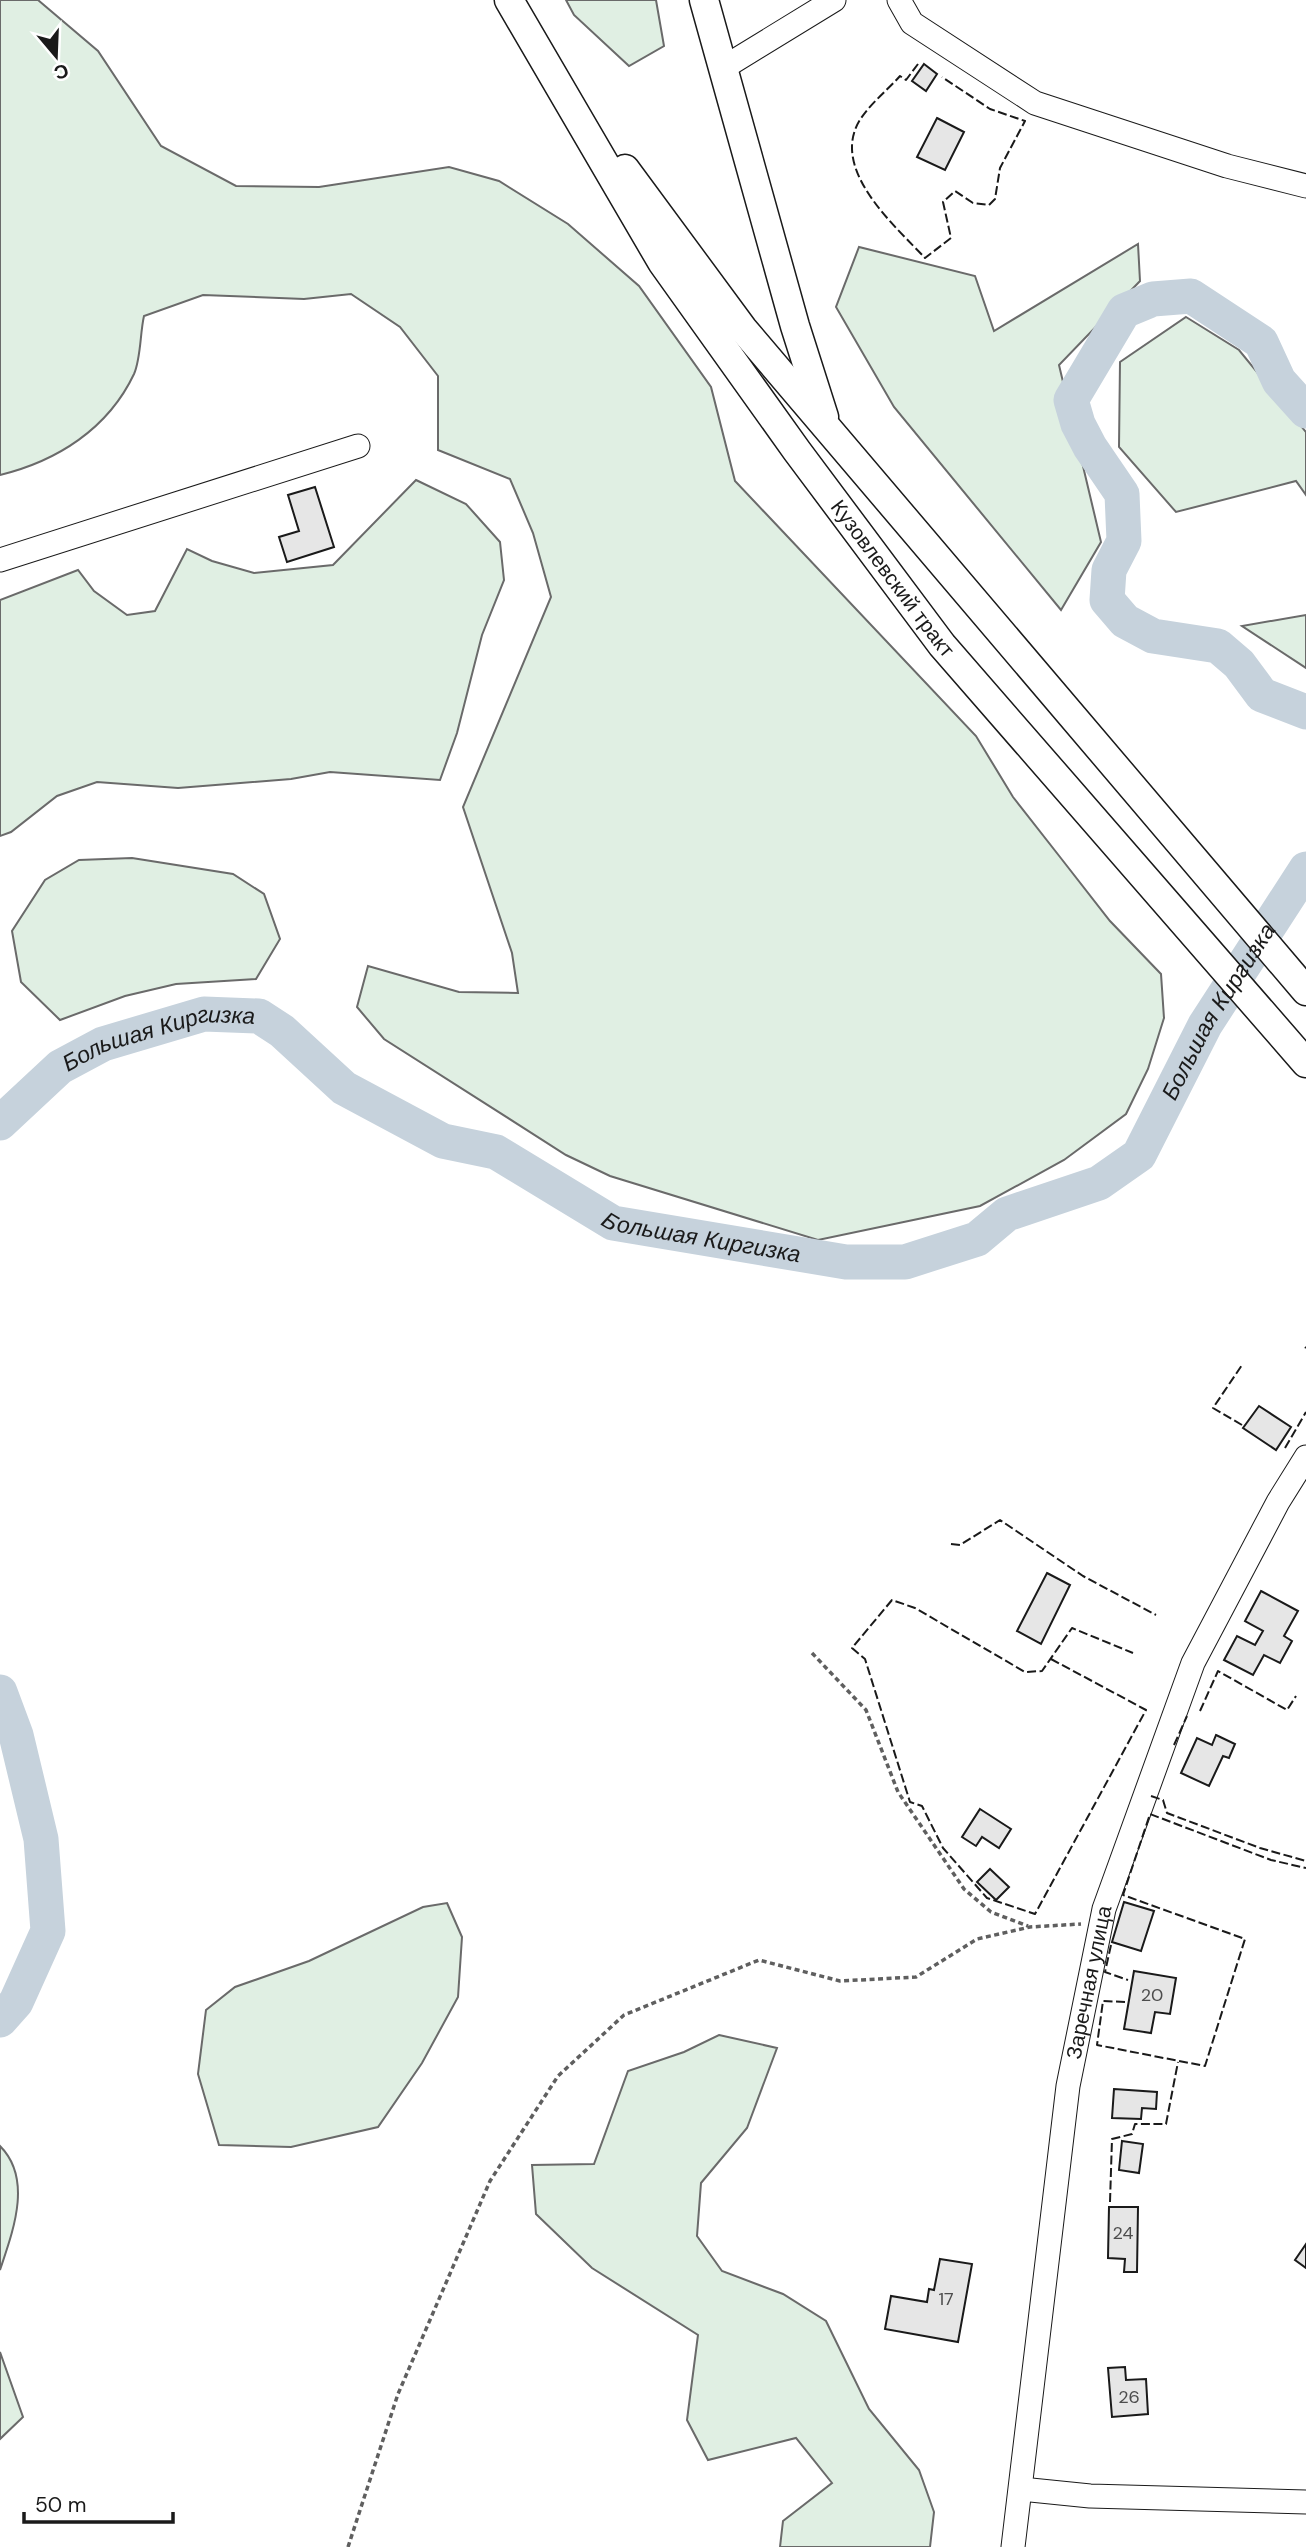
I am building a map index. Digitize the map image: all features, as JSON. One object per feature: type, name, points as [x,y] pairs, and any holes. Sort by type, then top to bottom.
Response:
[{"type":"main road","name":"Кузовлевский тракт","points":[[509,0],[662,262],[797,451],[942,645],[1306,1063]]},
{"type":"main road","name":"Кузовлевский тракт","points":[[704,0],[796,326],[828,429]]},
{"type":"main road","name":"Кузовлевский тракт","points":[[538,51],[743,329],[1306,991]]},
{"type":"street","points":[[723,68],[834,0]]},
{"type":"street","points":[[899,0],[912,23],[1035,103],[1227,166],[1306,186]]},
{"type":"street","points":[[0,560],[358,446]]},
{"type":"street","name":"Заречная улица","points":[[1013,2547],[1068,2086],[1101,1923],[1150,1777],[1193,1663],[1278,1502],[1306,1457]]},
{"type":"street","points":[[1021,2489],[1090,2496],[1306,2502]]},
{"type":"path","points":[[812,1653],[866,1710],[898,1792],[964,1889],[991,1912],[1030,1927]]},
{"type":"path","points":[[348,2547],[398,2394],[490,2181],[558,2076],[624,2015],[759,1960],[839,1981],[916,1977],[977,1939],[1030,1927],[1101,1923]]},
{"type":"green space","points":[[0,0],[38,0],[98,51],[161,146],[236,186],[319,187],[449,167],[499,181],[568,224],[639,286],[711,387],[735,481],[976,736],[1013,797],[1110,921],[1161,974],[1164,1018],[1148,1069],[1126,1114],[1064,1160],[980,1206],[818,1240],[610,1176],[566,1155],[384,1039],[357,1007],[368,966],[459,992],[518,993],[512,953],[463,807],[551,597],[533,533],[510,479],[438,450],[438,376],[400,327],[351,294],[304,299],[203,295],[144,316],[134,374],[110,411],[79,440],[61,451],[21,469],[0,475]]},
{"type":"green space","points":[[566,0],[656,0],[664,46],[629,66],[574,15]]},
{"type":"green space","points":[[1138,244],[1140,281],[1059,365],[1101,542],[1061,610],[894,407],[836,307],[859,247],[975,276],[994,331]]},
{"type":"green space","points":[[1186,317],[1239,350],[1306,432],[1306,495],[1296,481],[1176,512],[1119,447],[1120,362]]},
{"type":"green space","points":[[416,480],[466,504],[500,542],[504,580],[482,635],[457,733],[440,780],[330,772],[291,779],[178,788],[97,782],[57,796],[11,832],[0,836],[0,600],[78,570],[94,591],[127,615],[155,611],[187,549],[212,561],[254,573],[333,565]]},
{"type":"green space","points":[[1306,615],[1306,668],[1242,626]]},
{"type":"green space","points":[[132,858],[233,874],[264,894],[280,939],[256,979],[176,984],[125,996],[60,1020],[21,982],[12,931],[45,880],[79,860]]},
{"type":"green space","points":[[447,1903],[462,1937],[458,1997],[422,2063],[378,2127],[291,2147],[219,2145],[198,2074],[206,2010],[235,1987],[309,1961],[423,1907]]},
{"type":"green space","points":[[719,2035],[777,2048],[747,2128],[701,2183],[697,2236],[722,2271],[783,2294],[826,2321],[869,2409],[919,2470],[934,2512],[930,2547],[780,2547],[783,2521],[832,2483],[796,2438],[708,2460],[687,2420],[698,2335],[592,2268],[536,2214],[532,2165],[594,2164],[628,2071],[684,2052]]},
{"type":"green space","points":[[0,2146],[10,2159],[18,2189],[14,2222],[0,2270]]},
{"type":"green space","points":[[0,2352],[23,2417],[0,2439]]},
{"type":"building","points":[[924,64],[937,74],[926,91],[912,81]]},
{"type":"building","points":[[937,118],[964,132],[945,170],[917,157]]},
{"type":"building","points":[[315,487],[334,547],[287,562],[279,537],[299,531],[288,495]]},
{"type":"building","points":[[1259,1406],[1291,1427],[1276,1450],[1243,1428]]},
{"type":"building","points":[[1047,1573],[1070,1585],[1041,1644],[1017,1631]]},
{"type":"building","points":[[1261,1591],[1298,1611],[1284,1636],[1292,1641],[1280,1663],[1264,1655],[1253,1675],[1224,1660],[1237,1636],[1255,1645],[1263,1631],[1245,1621]]},
{"type":"building","points":[[1216,1735],[1235,1744],[1229,1758],[1223,1756],[1209,1786],[1181,1773],[1197,1738],[1212,1745]]},
{"type":"building","points":[[980,1809],[1011,1829],[999,1848],[982,1837],[976,1846],[962,1837]]},
{"type":"building","points":[[990,1869],[1009,1887],[996,1900],[977,1882]]},
{"type":"building","points":[[1124,1902],[1154,1911],[1141,1951],[1112,1942]]},
{"type":"building","points":[[1134,1971],[1176,1978],[1170,2014],[1155,2012],[1151,2033],[1124,2029]]},
{"type":"building","points":[[1114,2089],[1157,2092],[1156,2109],[1142,2108],[1141,2119],[1112,2118]]},
{"type":"building","points":[[1122,2141],[1143,2144],[1139,2173],[1119,2170]]},
{"type":"building","points":[[1109,2207],[1138,2207],[1137,2272],[1124,2272],[1125,2259],[1108,2258]]},
{"type":"building","points":[[1306,2244],[1306,2268],[1295,2260]]},
{"type":"building","points":[[940,2259],[972,2264],[958,2342],[885,2329],[891,2296],[927,2302],[929,2289],[934,2290]]},
{"type":"building","points":[[1125,2367],[1126,2380],[1146,2379],[1148,2414],[1112,2417],[1108,2368]]},
{"type":"waterway","name":"Большая Киргизка","points":[[1306,411],[1279,381],[1261,342],[1191,296],[1153,299],[1124,311],[1071,400],[1078,424],[1090,447],[1122,494],[1124,541],[1109,570],[1107,600],[1125,621],[1153,636],[1218,646],[1239,664],[1262,695],[1306,712]]},
{"type":"waterway","name":"Большая Киргизка","points":[[0,1123],[60,1067],[103,1044],[204,1014],[259,1016],[282,1031],[344,1088],[443,1141],[496,1152],[613,1223],[846,1262],[905,1262],[977,1239],[1007,1214],[1099,1183],[1139,1155],[1205,1025],[1306,869]]},
{"type":"waterway","name":"Большая Киргизка","points":[[0,1692],[16,1735],[41,1839],[48,1931],[16,2002],[0,2020]]},
{"type":"fence","points":[[918,64],[906,80],[900,76],[863,115],[855,130],[852,148],[855,166],[873,200],[925,258],[951,238],[943,202],[955,191],[973,203],[989,205],[995,199],[1000,168],[1025,121],[990,109],[942,77]]},
{"type":"fence","points":[[1242,1365],[1213,1408],[1242,1425]]},
{"type":"fence","points":[[1285,1448],[1306,1412]]},
{"type":"fence","points":[[951,1544],[960,1545],[1000,1520],[1083,1576],[1156,1615]]},
{"type":"fence","points":[[1051,1659],[1146,1710],[1035,1914],[987,1898],[943,1848],[922,1806],[910,1802],[865,1659],[852,1648],[892,1600],[915,1608],[1025,1672],[1042,1671],[1072,1628],[1133,1653]]},
{"type":"fence","points":[[1200,1711],[1218,1671],[1287,1710],[1296,1696]]},
{"type":"fence","points":[[1174,1745],[1187,1716]]},
{"type":"fence","points":[[1151,1796],[1163,1800],[1167,1813],[1260,1848],[1306,1861]]},
{"type":"fence","points":[[1125,2002],[1103,2001],[1097,2045],[1205,2066],[1245,1939],[1123,1895],[1150,1814],[1271,1860],[1306,1868]]},
{"type":"fence","points":[[1111,1945],[1105,1972],[1128,1980]]},
{"type":"fence","points":[[1110,2202],[1112,2139],[1132,2134],[1135,2124],[1166,2124],[1178,2062]]}]
